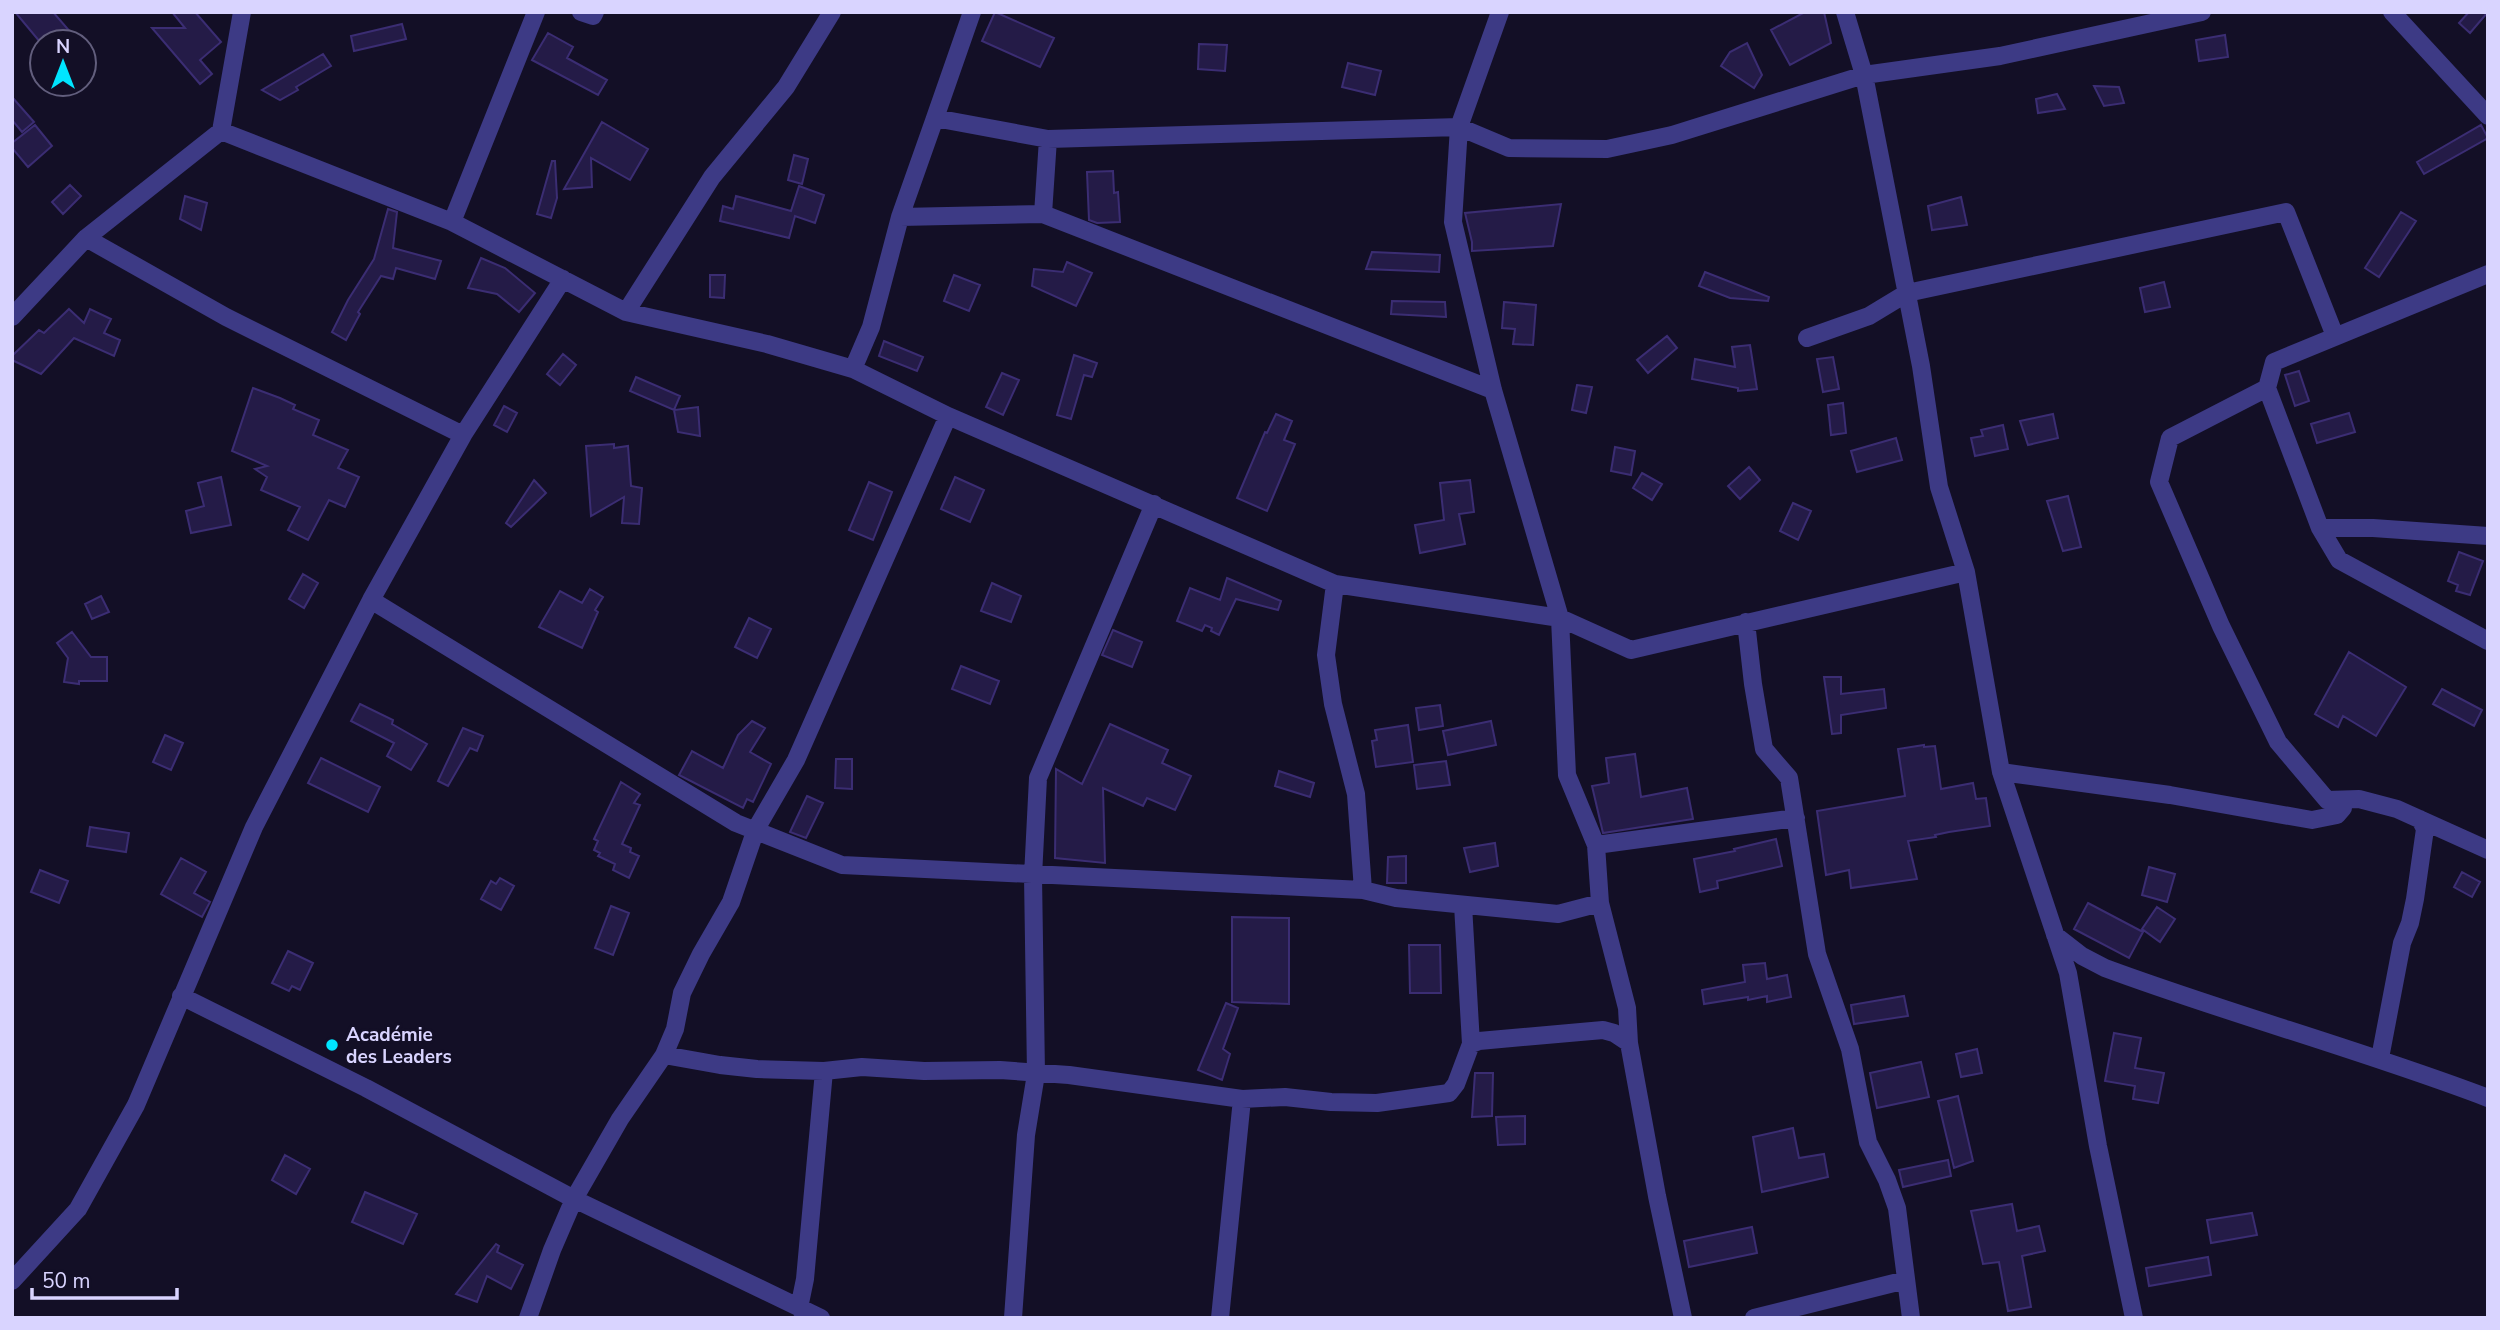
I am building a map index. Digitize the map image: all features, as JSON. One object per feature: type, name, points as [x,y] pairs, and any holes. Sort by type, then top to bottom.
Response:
[{"type":"street","points":[[12,317],[86,238],[220,131],[242,12]]},
{"type":"street","points":[[452,222],[536,12]]},
{"type":"street","points":[[581,12],[593,16],[595,12]]},
{"type":"street","points":[[626,312],[712,177],[786,87],[832,12]]},
{"type":"street","points":[[853,369],[871,327],[900,217],[972,12]]},
{"type":"street","points":[[1500,12],[1459,127],[1453,222],[1493,390],[1560,618],[1567,775],[1596,845],[1600,903],[1627,1008],[1629,1043],[1683,1318]]},
{"type":"street","points":[[1845,12],[1864,75],[1908,293],[1939,487],[1966,572],[2001,772],[2068,973],[2098,1146],[2134,1318]]},
{"type":"street","points":[[935,118],[1048,139],[1459,127],[1509,148],[1607,149],[1672,135],[1864,75],[2000,56],[2140,19],[2202,12]]},
{"type":"street","points":[[2392,12],[2488,116]]},
{"type":"street","points":[[220,131],[452,222],[626,312],[767,344],[853,369],[948,416],[1335,584],[1560,618],[1631,650],[1966,572]]},
{"type":"street","points":[[1042,214],[1048,139]]},
{"type":"street","points":[[1807,338],[1869,316],[1908,293],[2286,212],[2335,336]]},
{"type":"street","points":[[900,217],[1042,214],[1493,390]]},
{"type":"street","points":[[86,238],[226,317],[463,435]]},
{"type":"street","points":[[2488,274],[2274,362],[2267,388],[2320,528],[2339,560],[2488,640]]},
{"type":"street","points":[[12,1281],[78,1209],[136,1105],[208,933],[230,889],[254,827],[371,600],[463,435],[563,279]]},
{"type":"street","points":[[2001,772],[2170,795],[2312,820],[2337,815],[2343,808],[2342,800],[2327,800],[2278,742],[2221,626],[2160,482],[2170,438],[2267,388]]},
{"type":"street","points":[[528,1318],[552,1250],[574,1199],[620,1119],[664,1055],[675,1029],[682,993],[731,902],[756,829],[796,761],[948,416]]},
{"type":"street","points":[[1013,1318],[1026,1135],[1036,1074],[1032,876],[1038,778],[1154,504]]},
{"type":"street","points":[[2320,528],[2373,528],[2488,536]]},
{"type":"street","points":[[1335,584],[1326,655],[1333,704],[1356,794],[1363,890]]},
{"type":"street","points":[[371,600],[736,823],[842,865],[1363,890],[1396,898],[1558,914],[1600,903]]},
{"type":"street","points":[[1746,622],[1764,749],[1789,778],[1817,954],[1850,1049],[1868,1142],[1887,1180],[1897,1208],[1911,1318]]},
{"type":"street","points":[[2327,800],[2360,799],[2397,809],[2488,850]]},
{"type":"street","points":[[1596,845],[1796,818]]},
{"type":"street","points":[[2381,1058],[2402,943],[2415,899],[2425,829],[2420,820]]},
{"type":"street","points":[[664,1055],[720,1065],[824,1071],[862,1067],[925,1071],[1000,1070],[1069,1075],[1242,1099],[1285,1097],[1331,1102],[1377,1102],[1441,1096],[1449,1093],[1456,1084],[1471,1044],[1463,905]]},
{"type":"street","points":[[2055,935],[2082,956],[2105,968],[2261,1023],[2381,1058],[2488,1098]]},
{"type":"street","points":[[181,996],[366,1088],[574,1199],[821,1318]]},
{"type":"street","points":[[1471,1044],[1593,1030],[1614,1033],[1629,1043]]},
{"type":"street","points":[[799,1308],[805,1279],[824,1071]]},
{"type":"street","points":[[1220,1318],[1242,1099]]},
{"type":"street","points":[[1754,1318],[1906,1280]]},
{"type":"building","points":[[15,12],[53,12],[67,28],[28,28]]},
{"type":"building","points":[[172,12],[195,12],[221,42],[200,60],[212,74],[200,84],[152,28],[185,28]]},
{"type":"building","points":[[995,12],[1054,38],[1040,67],[982,41]]},
{"type":"building","points":[[1805,12],[1824,12],[1831,43],[1790,65],[1771,30]]},
{"type":"building","points":[[2469,12],[2488,12],[2470,33],[2459,23]]},
{"type":"building","points":[[402,24],[406,39],[354,51],[351,36]]},
{"type":"building","points":[[548,33],[573,47],[567,58],[607,80],[598,95],[532,60]]},
{"type":"building","points":[[2225,35],[2228,57],[2199,61],[2196,40]]},
{"type":"building","points":[[1747,43],[1762,75],[1754,88],[1721,66],[1730,52]]},
{"type":"building","points":[[1199,44],[1227,45],[1225,71],[1198,69]]},
{"type":"building","points":[[323,54],[331,66],[296,87],[298,90],[280,100],[262,90]]},
{"type":"building","points":[[1348,63],[1381,71],[1375,95],[1342,87]]},
{"type":"building","points":[[2094,86],[2119,87],[2124,103],[2104,106]]},
{"type":"building","points":[[2057,94],[2065,109],[2038,113],[2036,99]]},
{"type":"building","points":[[12,97],[34,122],[22,132],[12,120]]},
{"type":"building","points":[[602,122],[648,149],[630,180],[591,158],[592,187],[564,189]]},
{"type":"building","points":[[35,125],[52,146],[28,167],[12,148],[12,143]]},
{"type":"building","points":[[2481,125],[2488,138],[2424,174],[2417,162]]},
{"type":"building","points":[[794,155],[808,159],[802,184],[788,180]]},
{"type":"building","points":[[552,161],[555,161],[557,198],[551,218],[537,214]]},
{"type":"building","points":[[1113,171],[1120,222],[1097,223],[1089,220],[1087,172]]},
{"type":"building","points":[[70,185],[81,196],[63,214],[52,202]]},
{"type":"building","points":[[799,186],[824,195],[815,223],[795,216],[789,238],[720,221],[723,206],[733,209],[736,196],[791,211]]},
{"type":"building","points":[[185,196],[207,203],[201,230],[180,219]]},
{"type":"building","points":[[1961,197],[1967,225],[1932,230],[1928,206]]},
{"type":"building","points":[[1561,204],[1553,246],[1472,251],[1465,213]]},
{"type":"building","points":[[388,209],[397,212],[393,248],[441,261],[435,279],[396,268],[393,279],[381,276],[358,312],[360,314],[346,340],[332,332],[374,259]]},
{"type":"building","points":[[2401,212],[2416,221],[2379,277],[2365,268]]},
{"type":"building","points":[[1372,252],[1440,255],[1439,272],[1366,269]]},
{"type":"building","points":[[481,258],[505,268],[535,293],[519,312],[497,294],[468,288]]},
{"type":"building","points":[[1067,262],[1092,273],[1076,306],[1032,286],[1034,269],[1063,272]]},
{"type":"building","points":[[1705,272],[1769,297],[1768,301],[1730,298],[1699,286]]},
{"type":"building","points":[[710,275],[725,275],[724,298],[710,297]]},
{"type":"building","points":[[954,275],[980,285],[969,311],[944,301]]},
{"type":"building","points":[[2164,282],[2170,307],[2145,312],[2140,288]]},
{"type":"building","points":[[1392,301],[1445,302],[1446,317],[1391,314]]},
{"type":"building","points":[[1504,302],[1536,305],[1533,345],[1513,344],[1515,329],[1502,328]]},
{"type":"building","points":[[69,309],[84,323],[90,309],[111,319],[104,333],[120,340],[114,356],[74,338],[41,374],[12,360],[12,356],[39,330],[44,333]]},
{"type":"building","points":[[1667,336],[1677,348],[1648,373],[1637,360]]},
{"type":"building","points":[[884,341],[923,357],[917,371],[879,356]]},
{"type":"building","points":[[1750,345],[1757,389],[1738,391],[1738,388],[1692,379],[1695,359],[1735,367],[1732,347]]},
{"type":"building","points":[[563,354],[576,365],[560,385],[547,374]]},
{"type":"building","points":[[1074,355],[1097,363],[1092,377],[1084,375],[1071,419],[1057,415]]},
{"type":"building","points":[[1833,357],[1839,389],[1823,392],[1817,359]]},
{"type":"building","points":[[2299,371],[2309,401],[2295,406],[2285,375]]},
{"type":"building","points":[[1002,373],[1019,380],[1003,415],[986,407]]},
{"type":"building","points":[[636,377],[680,396],[674,410],[630,391]]},
{"type":"building","points":[[1577,385],[1592,387],[1586,413],[1572,410]]},
{"type":"building","points":[[253,388],[295,405],[293,409],[319,420],[313,435],[348,450],[338,468],[359,477],[345,507],[329,500],[308,540],[288,530],[300,507],[261,490],[267,477],[255,469],[267,466],[232,451]]},
{"type":"building","points":[[1843,403],[1846,433],[1831,435],[1828,405]]},
{"type":"building","points":[[504,406],[517,413],[507,432],[494,425]]},
{"type":"building","points":[[698,407],[700,436],[678,432],[674,410]]},
{"type":"building","points":[[2349,413],[2355,432],[2317,443],[2311,424]]},
{"type":"building","points":[[1276,414],[1292,421],[1284,440],[1295,444],[1267,511],[1237,498],[1265,432],[1267,433]]},
{"type":"building","points":[[2053,414],[2058,438],[2028,445],[2020,421]]},
{"type":"building","points":[[2003,425],[2008,449],[1975,456],[1971,438],[1983,436],[1981,430]]},
{"type":"building","points":[[1896,438],[1902,460],[1857,472],[1851,451]]},
{"type":"building","points":[[614,444],[614,448],[628,446],[631,486],[642,488],[639,524],[622,523],[624,497],[591,516],[586,446]]},
{"type":"building","points":[[1615,447],[1635,451],[1631,475],[1611,471]]},
{"type":"building","points":[[1749,467],[1760,480],[1740,499],[1728,486]]},
{"type":"building","points":[[1642,473],[1662,484],[1652,500],[1633,488]]},
{"type":"building","points":[[221,477],[231,525],[191,533],[186,511],[204,506],[198,483]]},
{"type":"building","points":[[955,477],[984,490],[970,522],[941,509]]},
{"type":"building","points":[[534,480],[546,493],[511,527],[506,523]]},
{"type":"building","points":[[1470,480],[1474,512],[1459,514],[1465,544],[1420,553],[1415,525],[1444,520],[1440,483]]},
{"type":"building","points":[[869,482],[892,492],[873,540],[849,530]]},
{"type":"building","points":[[2068,496],[2081,547],[2063,551],[2047,501]]},
{"type":"building","points":[[1793,503],[1811,511],[1798,540],[1780,531]]},
{"type":"building","points":[[2459,552],[2483,561],[2470,595],[2456,591],[2458,585],[2448,581]]},
{"type":"building","points":[[303,574],[318,583],[304,608],[289,599]]},
{"type":"building","points":[[1227,578],[1281,601],[1278,610],[1236,599],[1219,635],[1205,625],[1202,631],[1177,621],[1190,588],[1220,600]]},
{"type":"building","points":[[992,583],[1021,596],[1011,622],[981,611]]},
{"type":"building","points":[[590,589],[603,597],[595,610],[598,612],[582,648],[539,627],[560,591],[582,603]]},
{"type":"building","points":[[101,596],[109,612],[92,619],[85,604]]},
{"type":"building","points":[[749,618],[771,629],[757,658],[735,647]]},
{"type":"building","points":[[1113,630],[1142,642],[1132,667],[1102,655]]},
{"type":"building","points":[[72,632],[91,657],[107,657],[107,681],[79,681],[79,684],[64,682],[68,658],[57,643]]},
{"type":"building","points":[[2349,652],[2406,687],[2376,736],[2343,716],[2338,727],[2315,714]]},
{"type":"building","points":[[961,666],[999,681],[990,704],[952,689]]},
{"type":"building","points":[[1824,677],[1841,677],[1841,694],[1884,689],[1886,708],[1841,715],[1841,733],[1832,734]]},
{"type":"building","points":[[2442,689],[2482,710],[2474,726],[2433,704]]},
{"type":"building","points":[[360,704],[393,720],[392,724],[427,744],[411,770],[387,756],[394,743],[351,721]]},
{"type":"building","points":[[1440,705],[1443,726],[1419,730],[1416,708]]},
{"type":"building","points":[[752,721],[765,728],[750,752],[771,764],[753,802],[747,799],[743,808],[679,775],[692,751],[723,768],[738,735]]},
{"type":"building","points":[[1491,721],[1496,745],[1448,755],[1443,731]]},
{"type":"building","points":[[1110,724],[1168,750],[1162,763],[1191,776],[1175,810],[1147,798],[1143,806],[1103,788],[1105,863],[1055,858],[1056,769],[1082,784]]},
{"type":"building","points":[[1408,725],[1413,762],[1376,767],[1372,741],[1377,740],[1375,730]]},
{"type":"building","points":[[463,728],[483,736],[477,751],[470,748],[448,786],[438,781]]},
{"type":"building","points":[[165,735],[183,743],[171,770],[153,762]]},
{"type":"building","points":[[1935,746],[1941,789],[1973,783],[1976,799],[1986,798],[1990,826],[1908,841],[1917,879],[1851,888],[1849,870],[1826,875],[1817,811],[1905,796],[1898,749]]},
{"type":"building","points":[[1635,754],[1641,797],[1687,788],[1693,819],[1603,833],[1592,786],[1609,783],[1606,758]]},
{"type":"building","points":[[321,758],[380,787],[368,812],[308,783]]},
{"type":"building","points":[[836,759],[852,759],[852,789],[835,788]]},
{"type":"building","points":[[1446,761],[1450,785],[1417,789],[1414,765]]},
{"type":"building","points":[[1279,771],[1314,783],[1310,797],[1275,786]]},
{"type":"building","points":[[621,782],[640,794],[634,803],[640,805],[622,844],[639,856],[629,878],[613,870],[615,864],[598,856],[600,853],[594,850],[598,841],[594,839]]},
{"type":"building","points":[[807,796],[823,803],[806,838],[790,832]]},
{"type":"building","points":[[90,827],[129,833],[126,852],[87,846]]},
{"type":"building","points":[[1776,839],[1782,866],[1717,881],[1718,888],[1700,892],[1694,859]]},
{"type":"building","points":[[1495,843],[1498,866],[1470,872],[1464,848]]},
{"type":"building","points":[[1406,856],[1406,883],[1387,883],[1388,857]]},
{"type":"building","points":[[181,858],[206,872],[194,893],[210,902],[202,917],[161,894]]},
{"type":"building","points":[[2149,867],[2175,874],[2167,902],[2142,895]]},
{"type":"building","points":[[40,870],[68,881],[59,903],[31,892]]},
{"type":"building","points":[[2462,872],[2480,882],[2472,897],[2454,887]]},
{"type":"building","points":[[500,878],[514,886],[501,910],[481,899],[491,881],[496,884]]},
{"type":"building","points":[[2088,903],[2143,932],[2129,958],[2074,929]]},
{"type":"building","points":[[611,906],[629,913],[613,955],[595,948]]},
{"type":"building","points":[[2157,907],[2175,919],[2160,942],[2142,929]]},
{"type":"building","points":[[1232,917],[1289,918],[1289,1004],[1232,1002]]},
{"type":"building","points":[[1409,945],[1440,945],[1441,993],[1410,993]]},
{"type":"building","points":[[288,951],[313,963],[300,990],[292,986],[289,991],[272,983]]},
{"type":"building","points":[[1765,963],[1767,979],[1787,975],[1791,997],[1767,1002],[1767,996],[1748,1000],[1748,997],[1704,1004],[1702,990],[1745,982],[1743,965]]},
{"type":"building","points":[[1904,996],[1908,1016],[1854,1024],[1851,1005]]},
{"type":"building","points":[[1226,1003],[1238,1008],[1223,1049],[1230,1054],[1222,1080],[1198,1070]]},
{"type":"building","points":[[2114,1033],[2141,1038],[2135,1068],[2164,1073],[2158,1103],[2133,1099],[2135,1086],[2105,1081]]},
{"type":"building","points":[[1977,1049],[1982,1073],[1961,1077],[1956,1054]]},
{"type":"building","points":[[1921,1062],[1929,1097],[1877,1108],[1870,1073]]},
{"type":"building","points":[[1475,1073],[1493,1073],[1492,1116],[1472,1117]]},
{"type":"building","points":[[1958,1096],[1973,1161],[1954,1168],[1938,1101]]},
{"type":"building","points":[[1525,1116],[1525,1144],[1498,1145],[1496,1117]]},
{"type":"building","points":[[1793,1128],[1799,1158],[1824,1154],[1828,1177],[1762,1192],[1753,1137]]},
{"type":"building","points":[[285,1155],[310,1169],[296,1194],[272,1180]]},
{"type":"building","points":[[1948,1160],[1951,1176],[1903,1187],[1899,1170]]},
{"type":"building","points":[[365,1192],[417,1214],[403,1244],[352,1222]]},
{"type":"building","points":[[2012,1204],[2017,1231],[2039,1226],[2045,1251],[2022,1256],[2031,1307],[2008,1311],[1999,1262],[1983,1264],[1971,1211]]},
{"type":"building","points":[[2252,1213],[2257,1235],[2211,1243],[2207,1220]]},
{"type":"building","points":[[1752,1227],[1757,1253],[1689,1267],[1684,1241]]},
{"type":"building","points":[[496,1244],[499,1246],[497,1252],[523,1265],[511,1289],[487,1276],[477,1302],[456,1294]]},
{"type":"building","points":[[2208,1257],[2211,1275],[2149,1286],[2146,1268]]},
{"type":"place","name":"Académie des Leaders","points":[[332,1045]]}]
